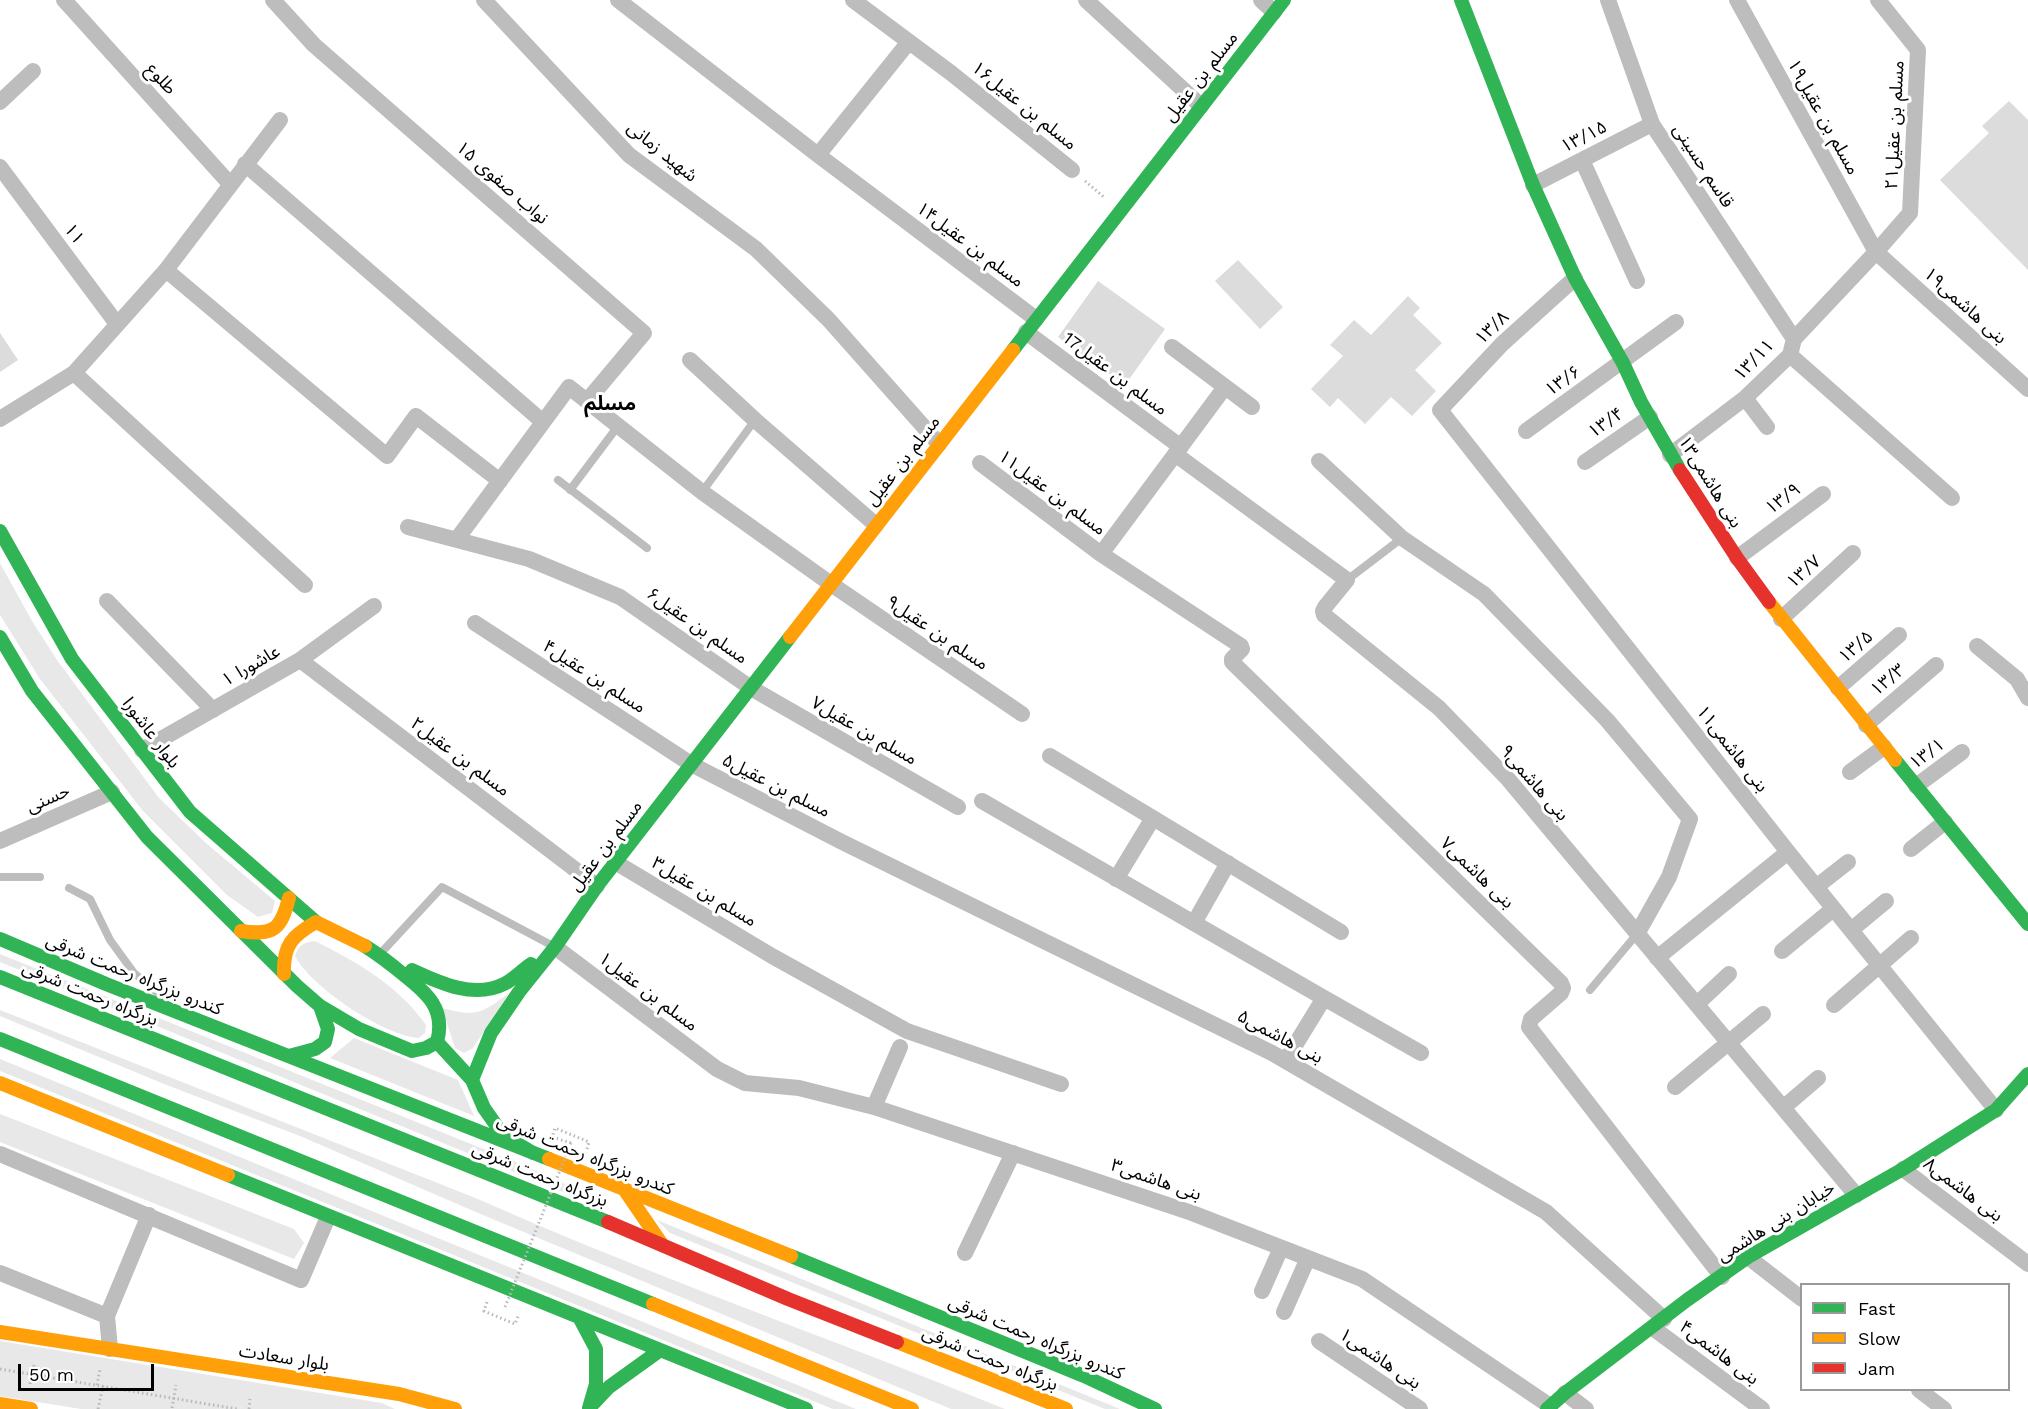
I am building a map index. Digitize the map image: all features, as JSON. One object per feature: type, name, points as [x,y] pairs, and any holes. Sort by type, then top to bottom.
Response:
[{"type":"main road","name":"بنی هاشمی۱۳","points":[[1461,0],[1533,185],[1575,278],[1623,363],[1670,455],[1737,558],[1781,619],[2028,924]]},
{"type":"main road","name":"مسلم بن عقیل","points":[[472,1080],[491,1033],[615,862],[1279,6]]},
{"type":"main road","name":"بلوار عاشورا","points":[[0,531],[72,659],[190,812],[316,922],[351,938],[380,955]]},
{"type":"main road","points":[[0,637],[32,691],[147,837],[284,974],[320,1006],[359,1029],[412,1051],[426,1048],[436,1042],[439,1035],[439,1017],[428,994],[380,955]]},
{"type":"main road","points":[[241,930],[262,934],[275,930],[284,917],[289,898]]},
{"type":"main road","points":[[284,974],[283,959],[288,942],[297,933],[316,922]]},
{"type":"main road","name":"کندرو بزرگراه رحمت شرقی","points":[[0,939],[184,1015],[624,1189],[1073,1372],[1155,1409]]},
{"type":"main road","points":[[380,955],[436,982],[474,991],[503,984],[555,947]]},
{"type":"main road","name":"بزرگراه رحمت شرقی","points":[[0,977],[661,1243],[788,1299],[1066,1409]]},
{"type":"main road","points":[[289,1056],[316,1049],[324,1044],[329,1031],[320,1006]]},
{"type":"main road","points":[[0,1039],[912,1409]]},
{"type":"main road","points":[[436,1042],[472,1080],[484,1108],[503,1135],[533,1153]]},
{"type":"main road","name":"خیابان بنی هاشمی","points":[[1548,1407],[1687,1300],[1748,1257],[1903,1169],[1996,1110],[2028,1074]]},
{"type":"main road","points":[[0,1083],[806,1409]]},
{"type":"main road","points":[[624,1189],[661,1243]]},
{"type":"main road","points":[[579,1317],[596,1349],[596,1384],[589,1409]]},
{"type":"main road","name":"بلوار سعادت","points":[[0,1332],[399,1395],[455,1409]]},
{"type":"main road","points":[[589,1409],[609,1387],[659,1351]]},
{"type":"main road","points":[[399,1395],[435,1409]]},
{"type":"main road","points":[[0,1404],[31,1409]]},
{"type":"street","name":"طلوع","points":[[64,0],[230,184]]},
{"type":"street","name":"نواب صفوی ۱۵","points":[[273,0],[314,45],[644,333],[587,401]]},
{"type":"street","name":"شهید زمانی","points":[[484,0],[629,155],[756,249],[829,320],[939,444]]},
{"type":"street","name":"مسلم بن عقیل۱۴","points":[[618,0],[881,202],[1031,325]]},
{"type":"street","name":"مسلم بن عقیل۱۶","points":[[853,0],[951,73],[1072,170]]},
{"type":"street","points":[[1086,0],[1201,106]]},
{"type":"street","points":[[1261,0],[1279,6]]},
{"type":"street","name":"قاسم حسینی","points":[[1608,0],[1652,124],[1792,347],[1952,498]]},
{"type":"street","name":"مسلم بن عقیل۱۹","points":[[1737,0],[1876,252]]},
{"type":"street","name":"مسلم بن عقیل۲۱","points":[[1876,252],[1910,213],[1918,50],[1878,0]]},
{"type":"street","points":[[818,155],[908,43]]},
{"type":"street","points":[[0,102],[33,71]]},
{"type":"street","points":[[0,419],[74,373],[166,270],[279,120]]},
{"type":"street","name":"۱۳/۱۵","points":[[1533,185],[1652,124]]},
{"type":"street","points":[[1582,160],[1636,281]]},
{"type":"street","points":[[245,164],[543,423],[457,539]]},
{"type":"street","name":"۱۱","points":[[0,167],[117,324]]},
{"type":"street","name":"۱۳/۱۱","points":[[1670,455],[1745,398],[1876,252]]},
{"type":"street","name":"بنی هاشمی۱۹","points":[[1876,252],[2028,389]]},
{"type":"street","points":[[166,270],[387,456],[416,416],[500,481]]},
{"type":"street","name":"۱۳/۸","points":[[1440,410],[1502,344],[1575,278]]},
{"type":"street","name":"۱۳/۶","points":[[1526,431],[1623,363],[1676,322]]},
{"type":"street","name":"مسلم بن عقیل17","points":[[1031,325],[1178,451]]},
{"type":"street","points":[[1172,347],[1252,407]]},
{"type":"street","points":[[690,360],[876,525]]},
{"type":"street","points":[[74,373],[305,585]]},
{"type":"street","name":"مسلم بن عقیل۹","points":[[543,423],[569,387],[702,492],[831,584],[1022,714]]},
{"type":"street","points":[[1101,554],[1225,387]]},
{"type":"street","points":[[1745,398],[1767,427]]},
{"type":"street","name":"بنی هاشمی۱۱","points":[[1440,410],[1833,909],[1996,1110]]},
{"type":"street","name":"۱۳/۴","points":[[1585,462],[1650,417]]},
{"type":"street","points":[[1178,451],[1347,580]]},
{"type":"street","points":[[1319,461],[1402,538],[1484,594],[1607,720],[1690,819],[1669,877],[1637,934]]},
{"type":"street","name":"مسلم بن عقیل۱۱","points":[[980,463],[1101,554]]},
{"type":"street","name":"۱۳/۹","points":[[1737,558],[1823,494]]},
{"type":"street","name":"مسلم بن عقیل۶","points":[[408,527],[529,559],[620,597],[751,688]]},
{"type":"street","name":"۱۳/۷","points":[[1781,619],[1854,553]]},
{"type":"street","name":"بنی هاشمی۷","points":[[1101,554],[1241,646],[1242,649],[1232,658],[1232,662],[1561,983],[1563,988],[1561,993],[1531,1019],[1529,1027],[1722,1276]]},
{"type":"street","name":"بنی هاشمی۹","points":[[1347,580],[1325,607],[1324,615],[1439,708],[1508,779],[1856,1195]]},
{"type":"street","points":[[106,601],[213,711]]},
{"type":"street","name":"عاشورا ۱","points":[[142,750],[300,660],[374,606]]},
{"type":"street","name":"مسلم بن عقیل۴","points":[[475,623],[691,764]]},
{"type":"street","name":"۱۳/۵","points":[[1838,688],[1899,635]]},
{"type":"street","points":[[1977,646],[2017,679],[2028,698]]},
{"type":"street","name":"مسلم بن عقیل۲","points":[[300,660],[597,886]]},
{"type":"street","name":"۱۳/۳","points":[[1866,725],[1936,665]]},
{"type":"street","name":"مسلم بن عقیل۷","points":[[751,688],[957,807]]},
{"type":"street","points":[[1850,772],[1884,747]]},
{"type":"street","name":"۱۳/۱","points":[[1916,786],[1962,752]]},
{"type":"street","points":[[1050,756],[1341,932]]},
{"type":"street","name":"مسلم بن عقیل۵","points":[[691,764],[842,842]]},
{"type":"street","name":"حسنی","points":[[0,840],[112,792]]},
{"type":"street","points":[[982,801],[1421,1053]]},
{"type":"street","points":[[1116,879],[1153,818]]},
{"type":"street","points":[[1911,849],[1946,822]]},
{"type":"street","name":"بنی هاشمی۵","points":[[842,842],[1286,1060],[1546,1212],[1658,1323]]},
{"type":"street","points":[[1657,958],[1788,852]]},
{"type":"street","name":"مسلم بن عقیل۳","points":[[615,862],[772,956],[907,1031],[1061,1084]]},
{"type":"street","points":[[1816,887],[1848,862]]},
{"type":"street","points":[[1194,923],[1228,863]]},
{"type":"street","points":[[1851,930],[1886,901]]},
{"type":"street","points":[[1782,951],[1833,909]]},
{"type":"street","points":[[1834,1005],[1911,938]]},
{"type":"street","name":"مسلم بن عقیل۱","points":[[555,947],[717,1069]]},
{"type":"street","points":[[1697,1004],[1729,974]]},
{"type":"street","points":[[1286,1060],[1324,998]]},
{"type":"street","points":[[1676,1087],[1763,1014]]},
{"type":"street","points":[[874,1107],[900,1047]]},
{"type":"street","name":"بنی هاشمی۳","points":[[717,1069],[745,1083],[799,1088],[874,1107],[1192,1213],[1362,1279],[1548,1407]]},
{"type":"street","points":[[1784,1107],[1818,1078]]},
{"type":"street","points":[[965,1253],[1013,1153]]},
{"type":"street","points":[[0,1154],[301,1280],[328,1217]]},
{"type":"street","name":"۸بنی هاشمی","points":[[1903,1169],[2028,1264]]},
{"type":"street","points":[[110,1348],[107,1316],[149,1215]]},
{"type":"street","points":[[1262,1291],[1281,1248]]},
{"type":"street","points":[[1748,1257],[1800,1297]]},
{"type":"street","points":[[1284,1312],[1308,1258]]},
{"type":"street","points":[[0,1273],[107,1316]]},
{"type":"street","name":"۴بنی هاشمی","points":[[1658,1323],[1762,1409]]},
{"type":"street","name":"بنی هاشمی۱","points":[[1319,1341],[1420,1409]]},
{"type":"street","points":[[1922,1391],[1939,1405]]},
{"type":"street","points":[[1565,1393],[1586,1409]]},
{"type":"lane","points":[[702,492],[755,420]]},
{"type":"lane","points":[[570,490],[618,426]]},
{"type":"lane","points":[[558,480],[647,548]]},
{"type":"lane","points":[[1347,580],[1402,538]]},
{"type":"lane","points":[[0,876],[40,877]]},
{"type":"lane","points":[[380,955],[442,886],[555,947]]},
{"type":"lane","points":[[69,888],[90,899],[110,940],[134,973],[184,1015]]},
{"type":"lane","points":[[1590,990],[1637,934]]},
{"type":"path","points":[[1072,170],[1120,210]]},
{"type":"path","points":[[515,1324],[484,1311],[488,1301],[505,1307],[571,1143],[552,1137],[555,1128],[589,1142]]},
{"type":"path","points":[[30,1384],[34,1365]]},
{"type":"path","points":[[0,1369],[237,1409]]},
{"type":"path","points":[[172,1408],[176,1385]]},
{"type":"path","points":[[98,1409],[103,1386]]},
{"type":"path","points":[[249,1409],[250,1400]]},
{"type":"shaded area","points":[[0,563],[57,660],[159,798],[207,844],[275,901],[272,913],[258,917],[227,895],[143,811],[40,679],[0,615]]},
{"type":"shaded area","points":[[315,941],[376,976],[390,987],[403,998],[426,1025],[425,1033],[419,1038],[387,1029],[350,1008],[316,982],[295,956],[302,945]]},
{"type":"shaded area","points":[[0,954],[528,1167],[580,1191],[602,1208],[0,962]]},
{"type":"shaded area","points":[[509,993],[473,1048],[464,1053],[455,1048],[442,1008],[478,1012]]},
{"type":"shaded area","points":[[0,1010],[478,1199],[675,1281],[1005,1409],[951,1409],[478,1213],[300,1136],[164,1084],[0,1016]]},
{"type":"shaded area","points":[[354,1038],[458,1080],[474,1116],[330,1058]]},
{"type":"shaded area","points":[[0,1059],[856,1409],[833,1409],[0,1071]]},
{"type":"shaded area","points":[[0,1114],[294,1229],[304,1243],[294,1259],[0,1142]]},
{"type":"shaded area","points":[[657,1220],[1120,1409],[1105,1409],[670,1233]]},
{"type":"shaded area","points":[[0,1341],[382,1403],[395,1409],[81,1409],[0,1396]]},
{"type":"building","points":[[2009,101],[2028,120],[2028,270],[1940,180],[1989,133],[1982,126]]},
{"type":"building","points":[[1238,260],[1283,307],[1260,329],[1215,281]]},
{"type":"building","points":[[1098,281],[1165,329],[1125,385],[1058,337]]},
{"type":"building","points":[[1408,296],[1420,308],[1413,315],[1442,343],[1415,370],[1436,391],[1412,416],[1391,397],[1365,424],[1338,398],[1330,407],[1311,389],[1343,356],[1330,345],[1354,320],[1371,335]]},
{"type":"building","points":[[0,333],[18,360],[0,372]]},
{"type":"traffic: fast","points":[[1013,350],[1284,0]]},
{"type":"traffic: fast","points":[[1461,0],[1533,185],[1575,278],[1680,470]]},
{"type":"traffic: fast","points":[[0,531],[72,659],[190,812],[316,922]]},
{"type":"traffic: fast","points":[[0,637],[32,691],[147,837],[297,986],[320,1006],[359,1029],[412,1051],[426,1048],[437,1042],[439,1020],[437,1011],[427,995],[365,946]]},
{"type":"traffic: fast","points":[[533,1153],[503,1135],[484,1108],[472,1080],[491,1033],[597,886],[790,637]]},
{"type":"traffic: fast","points":[[1895,760],[2028,924]]},
{"type":"traffic: fast","points":[[0,939],[106,984],[549,1159]]},
{"type":"traffic: fast","points":[[412,970],[446,984],[469,990],[481,990],[504,984],[531,964]]},
{"type":"traffic: fast","points":[[0,977],[608,1222]]},
{"type":"traffic: fast","points":[[289,1056],[315,1049],[325,1042],[328,1029],[320,1006]]},
{"type":"traffic: fast","points":[[0,1039],[653,1304]]},
{"type":"traffic: fast","points":[[437,1042],[472,1080]]},
{"type":"traffic: fast","points":[[1547,1409],[1687,1300],[1748,1257],[1903,1169],[1996,1110],[2028,1074]]},
{"type":"traffic: fast","points":[[228,1175],[806,1409]]},
{"type":"traffic: fast","points":[[791,1256],[1084,1376],[1155,1409]]},
{"type":"traffic: fast","points":[[579,1317],[596,1349],[596,1384],[589,1408]]},
{"type":"traffic: fast","points":[[590,1407],[609,1387],[659,1351]]},
{"type":"traffic: slow","points":[[790,637],[1013,350]]},
{"type":"traffic: slow","points":[[1769,602],[1895,760]]},
{"type":"traffic: slow","points":[[241,931],[261,932],[274,928],[283,917],[289,898]]},
{"type":"traffic: slow","points":[[284,974],[287,948],[295,937],[316,922],[365,946]]},
{"type":"traffic: slow","points":[[0,1083],[228,1175]]},
{"type":"traffic: slow","points":[[549,1159],[791,1256]]},
{"type":"traffic: slow","points":[[624,1189],[661,1243]]},
{"type":"traffic: slow","points":[[653,1304],[912,1409]]},
{"type":"traffic: slow","points":[[0,1332],[399,1394],[455,1409]]},
{"type":"traffic: slow","points":[[897,1342],[1066,1409]]},
{"type":"traffic: slow","points":[[0,1404],[31,1409]]},
{"type":"traffic: jam","points":[[1680,470],[1737,558],[1769,602]]},
{"type":"traffic: jam","points":[[608,1222],[788,1299],[897,1342]]},
{"type":"district","name":"مسلم","points":[[610,404]]}]
